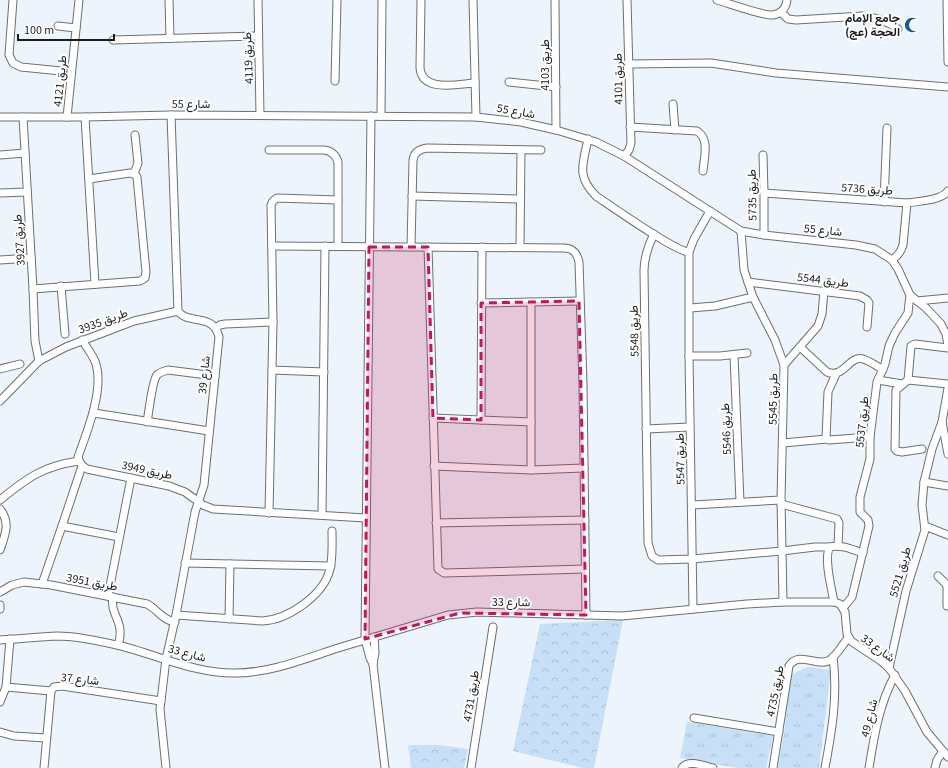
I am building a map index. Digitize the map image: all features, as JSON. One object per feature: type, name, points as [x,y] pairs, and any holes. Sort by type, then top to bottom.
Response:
[{"type":"street","points":[[13,0],[9,55],[13,63],[21,67],[72,72]]},
{"type":"street","name":"طريق 4121","points":[[67,117],[79,0]]},
{"type":"street","points":[[169,0],[170,38]]},
{"type":"street","name":"طريق 4119","points":[[258,0],[260,116]]},
{"type":"street","points":[[335,81],[337,0]]},
{"type":"street","points":[[381,116],[382,0]]},
{"type":"street","points":[[421,0],[420,67],[422,78],[428,83],[435,84],[475,83]]},
{"type":"street","points":[[473,0],[476,117]]},
{"type":"street","name":"طريق 4103","points":[[556,0],[556,130]]},
{"type":"street","name":"طريق 4101","points":[[624,156],[629,150],[630,143],[627,0]]},
{"type":"street","points":[[717,0],[767,15],[775,15],[781,12],[785,7],[787,0]]},
{"type":"street","points":[[947,0],[948,62]]},
{"type":"street","points":[[781,12],[788,18],[796,20],[858,16],[872,17],[898,29]]},
{"type":"street","points":[[58,26],[76,28]]},
{"type":"street","points":[[113,40],[258,36]]},
{"type":"street","points":[[629,64],[711,63],[776,73],[948,88]]},
{"type":"street","points":[[509,82],[556,87]]},
{"type":"street","points":[[674,104],[676,130]]},
{"type":"street","points":[[171,115],[178,311],[184,316],[211,323],[216,328],[225,324],[273,322]]},
{"type":"street","name":"شارع 55","points":[[0,116],[85,117],[171,115],[476,117],[521,122],[556,130],[588,139],[624,156],[741,231],[856,245],[875,249],[892,260],[898,269],[910,295],[934,315],[941,324],[946,334],[948,346]]},
{"type":"street","points":[[371,116],[365,640],[373,664],[385,768]]},
{"type":"street","name":"طريق 3927","points":[[23,117],[35,342],[39,362]]},
{"type":"street","points":[[85,117],[95,284]]},
{"type":"street","points":[[630,127],[694,130],[702,135],[705,141],[703,171]]},
{"type":"street","points":[[884,202],[886,128]]},
{"type":"street","points":[[33,289],[140,281],[145,276],[138,181],[134,174],[138,163],[135,135]]},
{"type":"street","points":[[588,139],[582,172],[584,182],[588,188],[596,196],[654,234],[682,251],[689,252]]},
{"type":"street","points":[[411,247],[414,157],[421,149],[542,150]]},
{"type":"street","points":[[269,150],[324,150],[331,152],[336,156],[338,162],[338,246]]},
{"type":"street","points":[[520,248],[521,150]]},
{"type":"street","points":[[0,155],[25,153]]},
{"type":"street","name":"طريق 5735","points":[[763,155],[764,235]]},
{"type":"street","points":[[89,179],[128,173],[134,174]]},
{"type":"street","points":[[0,193],[27,192]]},
{"type":"street","name":"طريق 5736","points":[[764,193],[907,203],[903,245],[898,256],[892,260]]},
{"type":"street","points":[[907,203],[931,199],[947,194]]},
{"type":"street","points":[[412,196],[520,199]]},
{"type":"street","points":[[269,513],[273,322],[271,205],[277,198],[338,200]]},
{"type":"street","name":"طريق 5547","points":[[693,609],[689,252],[691,243],[701,228],[706,226],[712,213]]},
{"type":"street","name":"طريق 5545","points":[[741,231],[744,270],[753,297],[775,340],[784,365],[781,502],[783,602]]},
{"type":"street","name":"طريق 5548","points":[[654,234],[648,248],[644,266],[648,543],[652,556],[658,560],[692,559]]},
{"type":"street","points":[[272,246],[564,248],[574,251],[578,259],[583,384],[586,615]]},
{"type":"street","points":[[322,515],[325,246]]},
{"type":"street","points":[[428,247],[437,566],[440,571],[444,573],[585,569]]},
{"type":"street","points":[[481,420],[482,247]]},
{"type":"street","points":[[0,260],[31,258]]},
{"type":"street","name":"طريق 5544","points":[[748,282],[864,297],[869,303],[867,327]]},
{"type":"street","points":[[61,286],[64,334]]},
{"type":"street","points":[[784,365],[814,331],[820,320],[824,291]]},
{"type":"street","name":"طريق 5537","points":[[843,608],[852,597],[867,539],[869,522],[860,512],[860,497],[870,462],[870,437],[878,380],[895,333],[908,313],[910,295]]},
{"type":"street","points":[[690,308],[714,306],[753,297]]},
{"type":"street","points":[[917,301],[948,298]]},
{"type":"street","points":[[481,303],[580,301]]},
{"type":"street","points":[[531,302],[531,470]]},
{"type":"street","name":"طريق 3935","points":[[0,401],[39,362],[82,340],[134,321],[178,311]]},
{"type":"street","name":"شارع 39","points":[[166,768],[160,709],[166,659],[194,517],[204,480],[219,337],[216,328]]},
{"type":"street","points":[[42,584],[82,465],[78,457],[94,413],[98,371],[93,356],[82,340]]},
{"type":"street","points":[[922,448],[902,452],[895,449],[896,393],[898,388],[905,382],[911,346],[915,344],[948,346]]},
{"type":"street","points":[[800,347],[827,372],[836,374]]},
{"type":"street","points":[[689,356],[734,355],[747,353]]},
{"type":"street","name":"طريق 5546","points":[[734,355],[740,502]]},
{"type":"street","points":[[826,439],[828,392],[836,374],[855,360],[859,359],[864,359],[882,370]]},
{"type":"street","points":[[0,369],[20,364]]},
{"type":"street","points":[[147,422],[154,380],[160,373],[168,370],[215,376]]},
{"type":"street","points":[[272,370],[324,372]]},
{"type":"street","points":[[878,380],[948,384]]},
{"type":"street","points":[[948,388],[942,422],[948,454]]},
{"type":"street","points":[[94,413],[209,431]]},
{"type":"street","points":[[433,418],[531,422]]},
{"type":"street","name":"طريق 5521","points":[[889,668],[906,591],[925,526],[922,505],[924,482],[932,450],[942,422]]},
{"type":"street","points":[[646,429],[690,428]]},
{"type":"street","points":[[783,443],[870,437]]},
{"type":"street","name":"طريق 3949","points":[[0,500],[26,479],[38,472],[60,464],[82,465],[177,488],[198,502],[219,510],[366,518]]},
{"type":"street","points":[[434,466],[531,470],[584,468]]},
{"type":"street","points":[[118,645],[121,628],[110,596],[119,537],[131,478]]},
{"type":"street","points":[[924,482],[948,486]]},
{"type":"street","points":[[692,505],[740,502],[781,502],[837,519],[839,523],[838,546]]},
{"type":"street","points":[[0,509],[5,516],[7,523],[0,550]]},
{"type":"street","points":[[436,523],[585,520]]},
{"type":"street","points":[[62,526],[119,537]]},
{"type":"street","points":[[925,526],[948,535]]},
{"type":"street","points":[[175,619],[229,619],[262,621],[273,620],[284,616],[309,600],[328,577],[331,566],[332,531]]},
{"type":"street","points":[[692,559],[838,546],[863,553]]},
{"type":"street","points":[[830,547],[828,550],[827,559],[834,602],[840,604],[843,608]]},
{"type":"street","points":[[186,563],[331,566]]},
{"type":"street","points":[[229,619],[230,564]]},
{"type":"street","points":[[938,576],[948,586],[947,606]]},
{"type":"street","name":"طريق 3951","points":[[0,592],[7,587],[18,583],[24,582],[42,584],[147,604],[155,609],[164,618],[175,619]]},
{"type":"street","name":"شارع 33","points":[[0,640],[58,636],[83,638],[118,645],[218,673],[234,674],[274,668],[448,615],[460,613],[477,612],[622,616],[783,602],[834,602]]},
{"type":"street","name":"شارع 33","points":[[843,608],[845,612],[848,638],[854,644],[881,661],[889,668],[905,691],[927,732],[948,757]]},
{"type":"street","name":"طريق 4731","points":[[470,768],[493,626]]},
{"type":"street","points":[[373,664],[375,656],[374,637]]},
{"type":"street","points":[[825,768],[835,711],[835,678],[833,657],[848,638]]},
{"type":"street","points":[[0,702],[6,687],[10,639]]},
{"type":"street","name":"طريق 4735","points":[[773,768],[788,669],[791,662],[800,659],[826,662],[833,657]]},
{"type":"street","name":"شارع 49","points":[[869,768],[884,701],[895,676]]},
{"type":"street","name":"شارع 37","points":[[44,768],[51,691],[54,687],[62,686],[161,701]]},
{"type":"street","points":[[6,687],[51,691]]},
{"type":"street","points":[[694,718],[779,732]]},
{"type":"street","points":[[0,732],[14,736],[46,738]]},
{"type":"street","points":[[935,768],[937,760],[943,751]]},
{"type":"street","points":[[682,768],[688,763],[713,768]]},
{"type":"highlighted area","points":[[369,247],[428,247],[433,418],[481,420],[481,303],[579,301],[586,615],[460,613],[365,639]]},
{"type":"green space","points":[[623,620],[594,768],[583,768],[513,751],[540,624]]},
{"type":"green space","points":[[807,667],[831,670],[819,768],[778,768],[784,734],[791,675]]},
{"type":"green space","points":[[687,722],[773,736],[766,768],[738,768],[680,758]]},
{"type":"green space","points":[[408,745],[439,745],[468,749],[464,768],[411,768]]},
{"type":"place","name":"جامع الإمام الحجة (عج)","points":[[912,25]]}]
